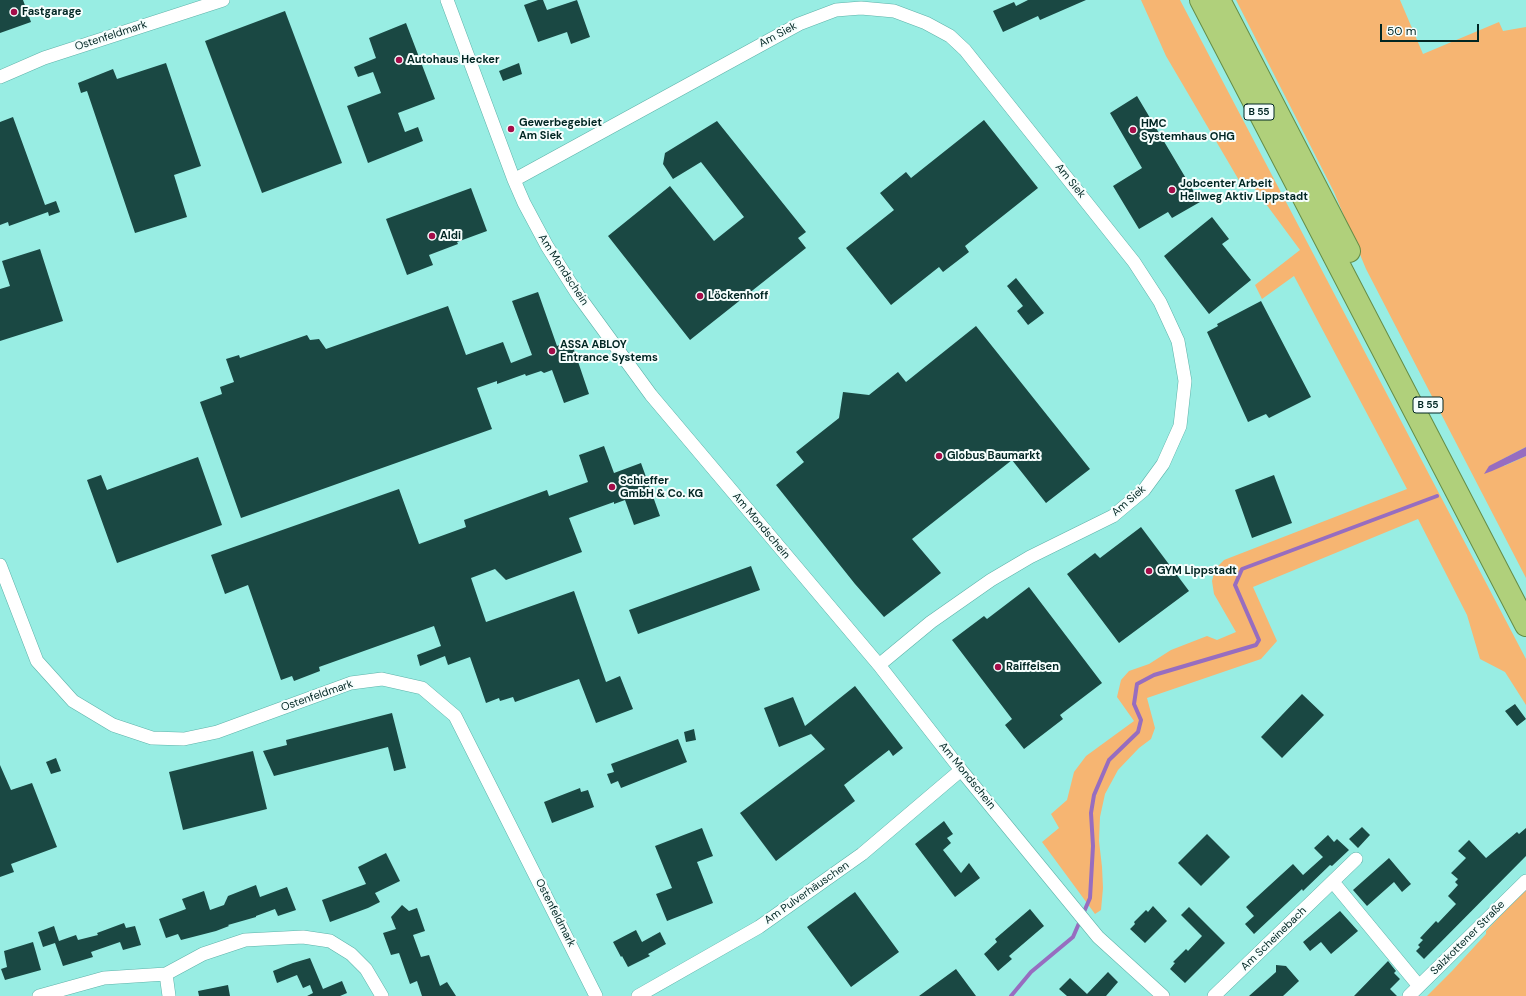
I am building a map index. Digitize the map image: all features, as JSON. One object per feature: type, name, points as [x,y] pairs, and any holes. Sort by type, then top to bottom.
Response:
[{"type":"highway","name":"B 55","points":[[1201,0],[1526,625]]},
{"type":"highway","name":"B 55","points":[[1219,0],[1526,595]]},
{"type":"street","name":"Ostenfeldmark","points":[[0,77],[44,58],[222,0]]},
{"type":"street","name":"Am Mondschein","points":[[447,0],[514,180],[530,218],[546,246],[578,295],[648,393],[879,665],[1086,923],[1098,937],[1163,996]]},
{"type":"street","name":"Am Siek","points":[[514,180],[799,24],[836,10],[861,8],[894,11],[926,23],[950,36],[965,50],[1134,262],[1160,302],[1178,341],[1186,381],[1180,426],[1163,464],[1144,490],[1112,516],[1030,557],[991,580],[931,622],[879,665]]},
{"type":"street","name":"Ostenfeldmark","points":[[0,565],[37,661],[73,701],[112,726],[152,738],[184,739],[217,732],[351,683],[382,679],[422,688],[455,716],[596,996]]},
{"type":"street","name":"Am Pulverhäuschen","points":[[638,996],[759,927],[862,854],[962,770]]},
{"type":"street","name":"Am Scheinebach","points":[[1214,996],[1356,859]]},
{"type":"street","name":"Salzkottener Straße","points":[[1409,996],[1526,881]]},
{"type":"street","points":[[1333,882],[1419,986]]},
{"type":"street","points":[[39,996],[104,978],[166,974],[203,954],[245,940],[303,937],[330,941],[351,954],[366,969],[382,996]]},
{"type":"street","points":[[166,974],[169,996]]},
{"type":"shaded area","points":[[1141,0],[1180,0],[1526,659],[1526,705],[1505,672],[1480,659],[1467,615],[1418,519],[1253,587],[1277,641],[1261,659],[1147,698],[1155,728],[1151,739],[1139,748],[1118,770],[1105,794],[1100,817],[1099,841],[1103,888],[1101,910],[1095,914],[1042,842],[1059,828],[1051,814],[1067,800],[1074,772],[1086,756],[1134,721],[1117,697],[1121,680],[1129,671],[1149,664],[1171,650],[1207,636],[1217,640],[1236,632],[1214,594],[1212,581],[1215,569],[1224,560],[1407,489],[1294,276],[1262,299],[1255,285],[1300,250],[1249,181],[1240,182],[1166,56]]},
{"type":"shaded area","points":[[1236,0],[1400,0],[1423,54],[1499,22],[1503,31],[1526,27],[1526,447],[1501,460],[1504,466],[1526,456],[1526,578],[1366,269],[1334,192]]},
{"type":"shaded area","points":[[1526,447],[1526,456],[1484,474],[1489,466]]},
{"type":"shaded area","points":[[1526,889],[1526,996],[1427,996],[1452,971],[1486,934],[1486,931]]},
{"type":"building","name":"Fastgarage","points":[[0,0],[23,0],[31,22],[0,33]]},
{"type":"building","points":[[538,0],[543,0],[547,10],[577,0],[590,37],[571,44],[567,32],[538,42],[524,5]]},
{"type":"building","points":[[1028,0],[1086,0],[1040,20],[1038,16],[1003,32],[993,11],[1014,2],[1016,6]]},
{"type":"building","points":[[285,11],[342,163],[262,193],[205,41]]},
{"type":"building","points":[[406,23],[435,99],[398,113],[405,132],[418,127],[423,141],[368,163],[347,106],[381,93],[373,72],[358,77],[354,67],[376,58],[369,38]]},
{"type":"building","points":[[166,63],[201,166],[174,175],[187,217],[135,233],[87,91],[81,93],[78,83],[113,69],[117,79]]},
{"type":"building","points":[[519,63],[522,74],[503,81],[499,71]]},
{"type":"building","points":[[1137,96],[1200,202],[1172,218],[1168,212],[1139,229],[1113,186],[1142,168],[1110,113]]},
{"type":"building","points":[[13,117],[45,205],[56,201],[60,212],[49,216],[48,212],[9,226],[8,222],[0,225],[0,122]]},
{"type":"building","points":[[984,120],[1038,188],[965,246],[969,252],[943,272],[939,267],[891,305],[846,248],[894,210],[880,193],[906,172],[911,178]]},
{"type":"building","name":"Löckenhoff","points":[[717,121],[806,232],[798,238],[806,248],[690,340],[608,236],[670,186],[714,241],[744,217],[701,162],[673,179],[663,164],[665,153]]},
{"type":"building","name":"Aldi","points":[[471,188],[487,231],[457,242],[458,244],[429,255],[433,265],[407,275],[386,219]]},
{"type":"building","points":[[1212,217],[1229,239],[1222,244],[1251,280],[1209,314],[1164,256]]},
{"type":"building","points":[[40,249],[63,321],[0,341],[0,289],[10,286],[2,261]]},
{"type":"building","points":[[1016,278],[1044,313],[1028,325],[1017,311],[1023,306],[1007,286]]},
{"type":"building","points":[[538,292],[557,346],[571,341],[589,394],[564,403],[552,370],[544,373],[541,371],[526,376],[525,374],[497,384],[497,381],[477,388],[492,429],[241,518],[200,402],[222,394],[220,387],[234,382],[226,359],[239,355],[240,358],[307,335],[310,340],[319,339],[326,349],[448,306],[466,355],[503,342],[511,363],[532,355],[512,301]]},
{"type":"building","points":[[1261,301],[1311,397],[1269,418],[1266,414],[1248,422],[1207,332],[1218,326],[1217,324]]},
{"type":"building","name":"Globus Baumarkt","points":[[976,326],[1090,469],[1046,503],[1012,460],[912,539],[941,573],[884,617],[855,584],[776,485],[804,462],[796,452],[839,418],[843,392],[869,395],[898,372],[906,382]]},
{"type":"building","points":[[604,446],[614,473],[641,463],[660,516],[634,525],[625,500],[614,504],[614,502],[569,518],[582,552],[506,580],[495,569],[471,578],[486,622],[574,591],[606,682],[620,676],[633,709],[596,723],[579,679],[515,702],[513,697],[500,701],[499,698],[486,703],[470,657],[448,665],[445,656],[420,666],[417,655],[441,646],[434,626],[319,667],[320,671],[294,681],[292,676],[281,680],[248,585],[225,594],[211,555],[399,489],[419,544],[466,527],[464,520],[547,490],[549,496],[588,482],[579,455]]},
{"type":"building","points":[[198,457],[222,525],[117,563],[87,480],[101,475],[107,490]]},
{"type":"building","points":[[1274,475],[1292,523],[1252,538],[1235,490]]},
{"type":"building","points":[[1141,527],[1189,591],[1119,643],[1067,574],[1095,553],[1100,558]]},
{"type":"building","points":[[751,566],[760,590],[638,634],[629,610]]},
{"type":"building","points":[[1029,587],[1102,683],[1060,715],[1063,719],[1024,749],[1005,725],[1012,719],[952,640],[984,616],[987,619]]},
{"type":"building","points":[[855,686],[903,748],[893,756],[889,750],[844,785],[855,801],[776,861],[740,813],[825,749],[811,734],[779,747],[764,708],[793,697],[805,726]]},
{"type":"building","points":[[1302,694],[1324,715],[1282,758],[1261,737]]},
{"type":"building","points":[[1515,704],[1526,719],[1517,726],[1505,711]]},
{"type":"building","points":[[392,713],[406,768],[394,771],[388,747],[274,776],[263,751],[287,745],[286,740]]},
{"type":"building","points":[[694,729],[696,740],[686,742],[684,732]]},
{"type":"building","points":[[678,739],[687,762],[621,788],[618,781],[611,784],[607,774],[614,772],[611,764]]},
{"type":"building","points":[[253,751],[267,809],[183,830],[169,772]]},
{"type":"building","points":[[56,758],[61,771],[51,774],[46,762]]},
{"type":"building","points":[[0,765],[11,790],[32,783],[57,847],[11,864],[14,872],[0,877]]},
{"type":"building","points":[[580,788],[581,792],[588,790],[594,807],[552,823],[544,802]]},
{"type":"building","points":[[944,821],[953,834],[947,838],[951,843],[943,850],[961,873],[969,863],[980,878],[955,897],[915,844]]},
{"type":"building","points":[[1362,827],[1370,835],[1358,848],[1349,839]]},
{"type":"building","points":[[702,828],[713,856],[697,862],[713,903],[667,921],[656,894],[672,888],[655,846]]},
{"type":"building","points":[[1526,828],[1526,856],[1424,959],[1416,951],[1420,947],[1418,945],[1423,940],[1420,938],[1436,921],[1438,923],[1456,904],[1448,896],[1458,885],[1455,882],[1458,879],[1451,873],[1466,858],[1458,851],[1469,840],[1486,858],[1517,832],[1519,834]]},
{"type":"building","points":[[1207,834],[1230,857],[1201,886],[1178,863]]},
{"type":"building","points":[[1328,835],[1334,842],[1337,839],[1349,850],[1332,866],[1330,865],[1303,891],[1302,889],[1254,934],[1245,924],[1254,916],[1246,907],[1293,864],[1303,875],[1323,857],[1314,848]]},
{"type":"building","points":[[386,853],[400,881],[375,893],[380,902],[330,922],[322,900],[366,884],[358,867]]},
{"type":"building","points":[[1389,858],[1411,884],[1402,892],[1394,882],[1367,906],[1353,890]]},
{"type":"building","points":[[256,885],[260,897],[287,887],[296,910],[278,916],[275,909],[256,917],[228,925],[229,926],[216,931],[181,940],[178,934],[166,938],[159,919],[186,909],[182,899],[204,891],[210,910],[224,905],[228,896]]},
{"type":"building","points":[[855,892],[899,952],[851,987],[807,927]]},
{"type":"building","points":[[402,905],[409,911],[417,908],[425,931],[413,935],[421,957],[429,955],[440,986],[447,982],[456,996],[422,996],[417,981],[410,984],[399,953],[391,955],[383,933],[396,929],[391,917]]},
{"type":"building","points":[[1153,906],[1167,921],[1145,943],[1130,929],[1135,924],[1134,922],[1146,910],[1148,912]]},
{"type":"building","points":[[1189,907],[1225,943],[1185,983],[1170,969],[1175,963],[1173,962],[1186,949],[1188,951],[1202,936],[1181,915]]},
{"type":"building","points":[[1030,909],[1044,926],[1009,956],[1012,959],[998,971],[984,954],[997,942],[995,939]]},
{"type":"building","points":[[1340,911],[1358,931],[1331,954],[1321,942],[1310,951],[1303,942]]},
{"type":"building","points":[[124,923],[126,928],[135,926],[141,945],[123,950],[120,942],[91,952],[93,957],[63,966],[55,943],[43,947],[38,932],[54,926],[59,941],[76,935],[78,940],[98,935],[97,933]]},
{"type":"building","points":[[636,930],[642,942],[660,932],[666,944],[648,954],[650,956],[628,967],[613,942]]},
{"type":"building","points":[[33,942],[41,970],[5,980],[1,969],[7,967],[4,951]]},
{"type":"building","points":[[310,958],[323,989],[342,981],[347,993],[340,996],[307,996],[313,993],[310,985],[303,988],[297,975],[277,983],[273,971]]},
{"type":"building","points":[[1388,961],[1396,971],[1394,973],[1400,979],[1390,989],[1397,996],[1354,996]]},
{"type":"building","points":[[1276,965],[1286,966],[1299,981],[1283,996],[1249,996],[1276,972]]},
{"type":"building","points":[[956,969],[976,996],[919,996]]},
{"type":"building","points":[[1108,972],[1118,982],[1106,996],[1067,996],[1059,989],[1070,978],[1087,994]]},
{"type":"building","points":[[228,985],[230,996],[199,996],[198,991]]},
{"type":"waterway","points":[[1011,996],[1031,972],[1073,937],[1090,898],[1093,846],[1091,813],[1094,795],[1109,760],[1138,732],[1141,720],[1134,704],[1137,684],[1154,675],[1256,645],[1259,640],[1235,585],[1242,569],[1437,496]]},
{"type":"place","name":"Fastgarage","points":[[14,12]]},
{"type":"place","name":"Autohaus Hecker","points":[[399,60]]},
{"type":"place","name":"Gewerbegebiet Am Siek","points":[[511,129]]},
{"type":"place","name":"HMC Systemhaus OHG","points":[[1133,130]]},
{"type":"place","name":"Jobcenter Arbeit Hellweg Aktiv Lippstadt","points":[[1172,190]]},
{"type":"place","name":"Aldi","points":[[432,236]]},
{"type":"place","name":"Löckenhoff","points":[[700,296]]},
{"type":"place","name":"ASSA ABLOY Entrance Systems","points":[[552,351]]},
{"type":"place","name":"Globus Baumarkt","points":[[939,456]]},
{"type":"place","name":"Schieffer GmbH & Co. KG","points":[[612,487]]},
{"type":"place","name":"GYM Lippstadt","points":[[1149,571]]},
{"type":"place","name":"Raiffeisen","points":[[998,667]]}]
